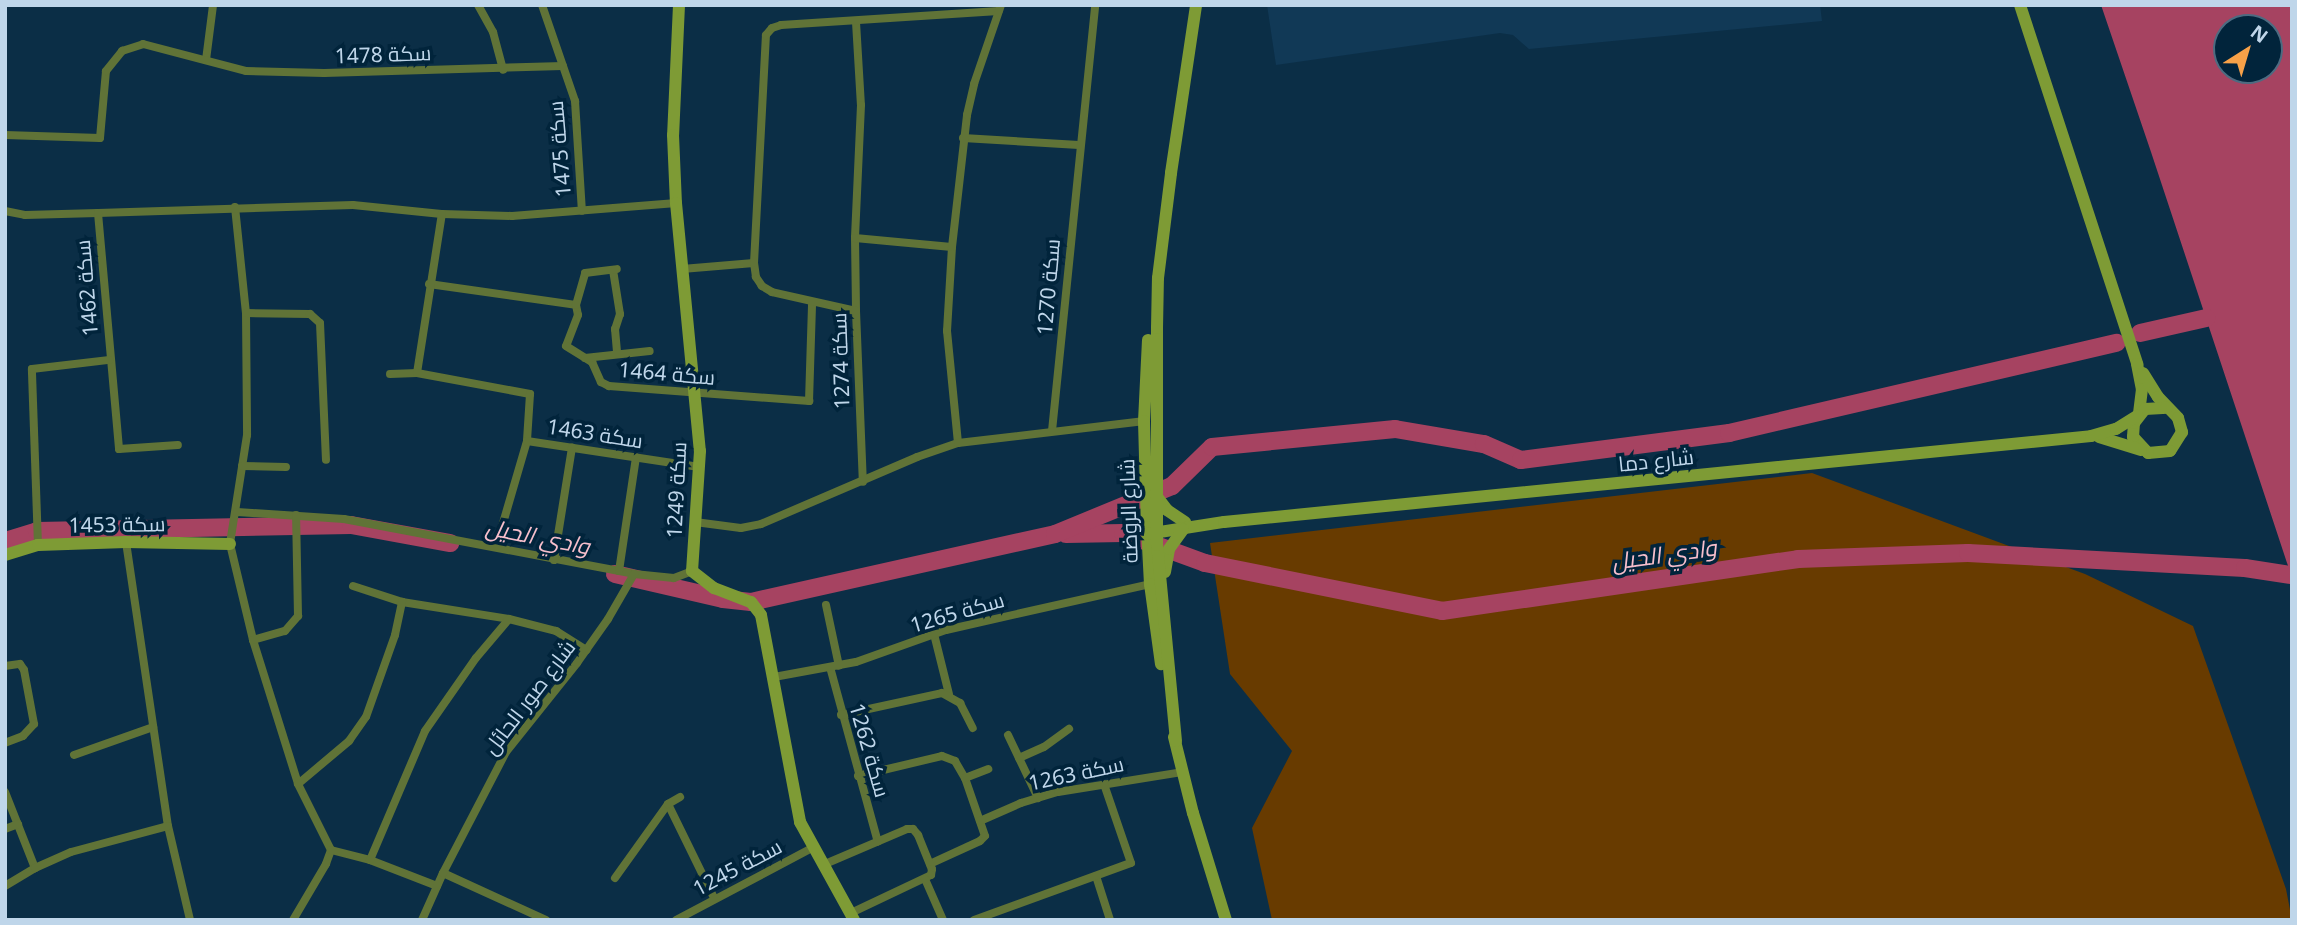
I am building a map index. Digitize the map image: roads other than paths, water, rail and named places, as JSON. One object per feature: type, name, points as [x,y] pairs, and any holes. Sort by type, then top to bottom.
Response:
[{"type":"main road","name":"سكة 1249","points":[[679,5],[673,135],[676,203],[695,393],[699,467],[692,571]]},
{"type":"main road","name":"شارع الروضة","points":[[1196,5],[1149,334],[1152,530],[1168,649],[1176,741],[1226,920]]},
{"type":"main road","points":[[2020,5],[2137,364],[2141,388],[2133,437],[2148,453],[2170,451],[2180,440],[2178,418],[2167,408],[2137,364]]},
{"type":"main road","points":[[2138,415],[2152,406],[2167,408]]},
{"type":"main road","name":"شارع دما","points":[[1152,530],[2091,436],[2116,429],[2138,415]]},
{"type":"main road","name":"شارع الروضة","points":[[1150,420],[1155,493],[1150,584],[1170,725],[1176,741]]},
{"type":"main road","name":"شارع دما","points":[[2091,436],[2121,441],[2148,453]]},
{"type":"main road","points":[[1155,493],[1167,510],[1184,526],[1171,545],[1165,563],[1170,623],[1168,649]]},
{"type":"main road","name":"سكة 1453","points":[[5,555],[38,545],[126,542],[230,544]]},
{"type":"main road","points":[[692,571],[714,588],[758,608],[774,677],[800,822],[853,917]]},
{"type":"street","points":[[206,60],[213,5]]},
{"type":"street","points":[[478,5],[493,32],[503,69]]},
{"type":"street","name":"سكة 1475","points":[[542,5],[575,101],[582,211]]},
{"type":"street","name":"سكة 1270","points":[[1052,431],[1095,5]]},
{"type":"street","points":[[856,311],[812,303],[762,286],[754,263],[766,35],[772,28],[781,25],[856,22],[1000,8],[974,84],[963,138],[952,247],[947,331],[958,443]]},
{"type":"street","name":"سكة 1274","points":[[856,22],[861,105],[855,238],[856,311],[863,482]]},
{"type":"street","name":"سكة 1478","points":[[5,135],[100,138],[106,71],[122,51],[143,44],[246,71],[324,73],[563,66]]},
{"type":"street","points":[[963,138],[1079,145]]},
{"type":"street","points":[[5,211],[25,215],[98,214],[235,207],[353,205],[442,214],[512,216],[676,203]]},
{"type":"street","points":[[235,207],[246,313],[247,435],[230,544],[253,640],[298,784],[331,850],[370,860],[437,886]]},
{"type":"street","name":"سكة 1462","points":[[98,214],[119,449],[178,445]]},
{"type":"street","points":[[417,373],[442,214]]},
{"type":"street","points":[[855,238],[952,247]]},
{"type":"street","points":[[682,269],[754,263]]},
{"type":"street","points":[[429,284],[576,305],[585,273],[615,269],[620,314],[615,330],[617,354]]},
{"type":"street","name":"سكة 1464","points":[[576,305],[578,315],[566,346],[592,362],[601,382],[609,386],[809,401],[812,303]]},
{"type":"street","points":[[246,313],[310,314],[320,323],[326,460]]},
{"type":"street","points":[[585,358],[650,351]]},
{"type":"street","name":"سكة 1462","points":[[38,545],[32,369],[109,360]]},
{"type":"street","points":[[390,374],[417,373],[530,394],[527,441],[496,547]]},
{"type":"street","points":[[695,522],[722,528],[751,526],[863,482],[917,457],[958,443],[1150,420]]},
{"type":"street","name":"سكة 1463","points":[[527,441],[699,467]]},
{"type":"street","points":[[554,560],[572,447]]},
{"type":"street","points":[[619,572],[636,457]]},
{"type":"street","points":[[242,466],[286,467]]},
{"type":"street","points":[[237,512],[344,519],[634,574],[674,578],[692,571]]},
{"type":"street","points":[[253,640],[285,631],[298,617],[296,515]]},
{"type":"street","points":[[126,542],[168,827],[191,919]]},
{"type":"street","name":"شارع صور الحائل","points":[[422,920],[443,873],[506,752],[586,650],[634,574]]},
{"type":"street","name":"سكة 1265","points":[[774,677],[870,659],[934,634],[1048,605],[1150,584]]},
{"type":"street","points":[[353,586],[402,602],[509,619],[556,631],[586,650]]},
{"type":"street","points":[[298,784],[349,741],[366,717],[395,635],[402,602]]},
{"type":"street","name":"سكة 1262","points":[[826,605],[841,715],[878,842]]},
{"type":"street","points":[[370,860],[425,731],[476,658],[509,619]]},
{"type":"street","points":[[934,634],[949,694],[960,703],[974,728]]},
{"type":"street","points":[[5,666],[20,664],[24,670],[34,724],[23,736],[5,743]]},
{"type":"street","points":[[841,715],[934,694],[949,694]]},
{"type":"street","points":[[74,755],[153,727]]},
{"type":"street","points":[[1019,758],[1044,747],[1069,729]]},
{"type":"street","points":[[1008,735],[1038,798]]},
{"type":"street","points":[[858,776],[942,756],[955,761],[965,778],[984,838],[930,864]]},
{"type":"street","points":[[965,778],[988,769]]},
{"type":"street","name":"سكة 1263","points":[[980,821],[1038,798],[1104,784],[1183,772]]},
{"type":"street","points":[[974,920],[1131,863],[1104,784]]},
{"type":"street","points":[[5,792],[35,868]]},
{"type":"street","points":[[615,878],[668,804],[680,797]]},
{"type":"street","points":[[668,804],[713,898]]},
{"type":"street","points":[[5,829],[18,824]]},
{"type":"street","points":[[5,886],[35,868],[71,852],[168,827]]},
{"type":"street","points":[[825,864],[913,829],[932,873],[853,917]]},
{"type":"street","name":"سكة 1245","points":[[676,920],[713,898],[814,847]]},
{"type":"street","points":[[293,920],[320,876],[331,850]]},
{"type":"street","points":[[443,873],[546,920]]},
{"type":"street","points":[[1096,876],[1110,920]]},
{"type":"street","points":[[925,878],[943,920]]},
{"type":"waterway","name":"وادي الحيل","points":[[2140,333],[2206,318]]},
{"type":"waterway","name":"وادي الحيل","points":[[615,574],[723,599],[751,602],[1055,534],[1172,486],[1212,447],[1395,429],[1484,444],[1521,460],[1729,433],[2117,343]]},
{"type":"waterway","name":"وادي الحيل","points":[[5,541],[37,531],[351,525],[450,543]]},
{"type":"waterway","name":"وادي الحيل","points":[[1066,534],[1123,533],[1205,563],[1442,611],[1798,559],[1968,553],[2245,568],[2291,575]]}]
